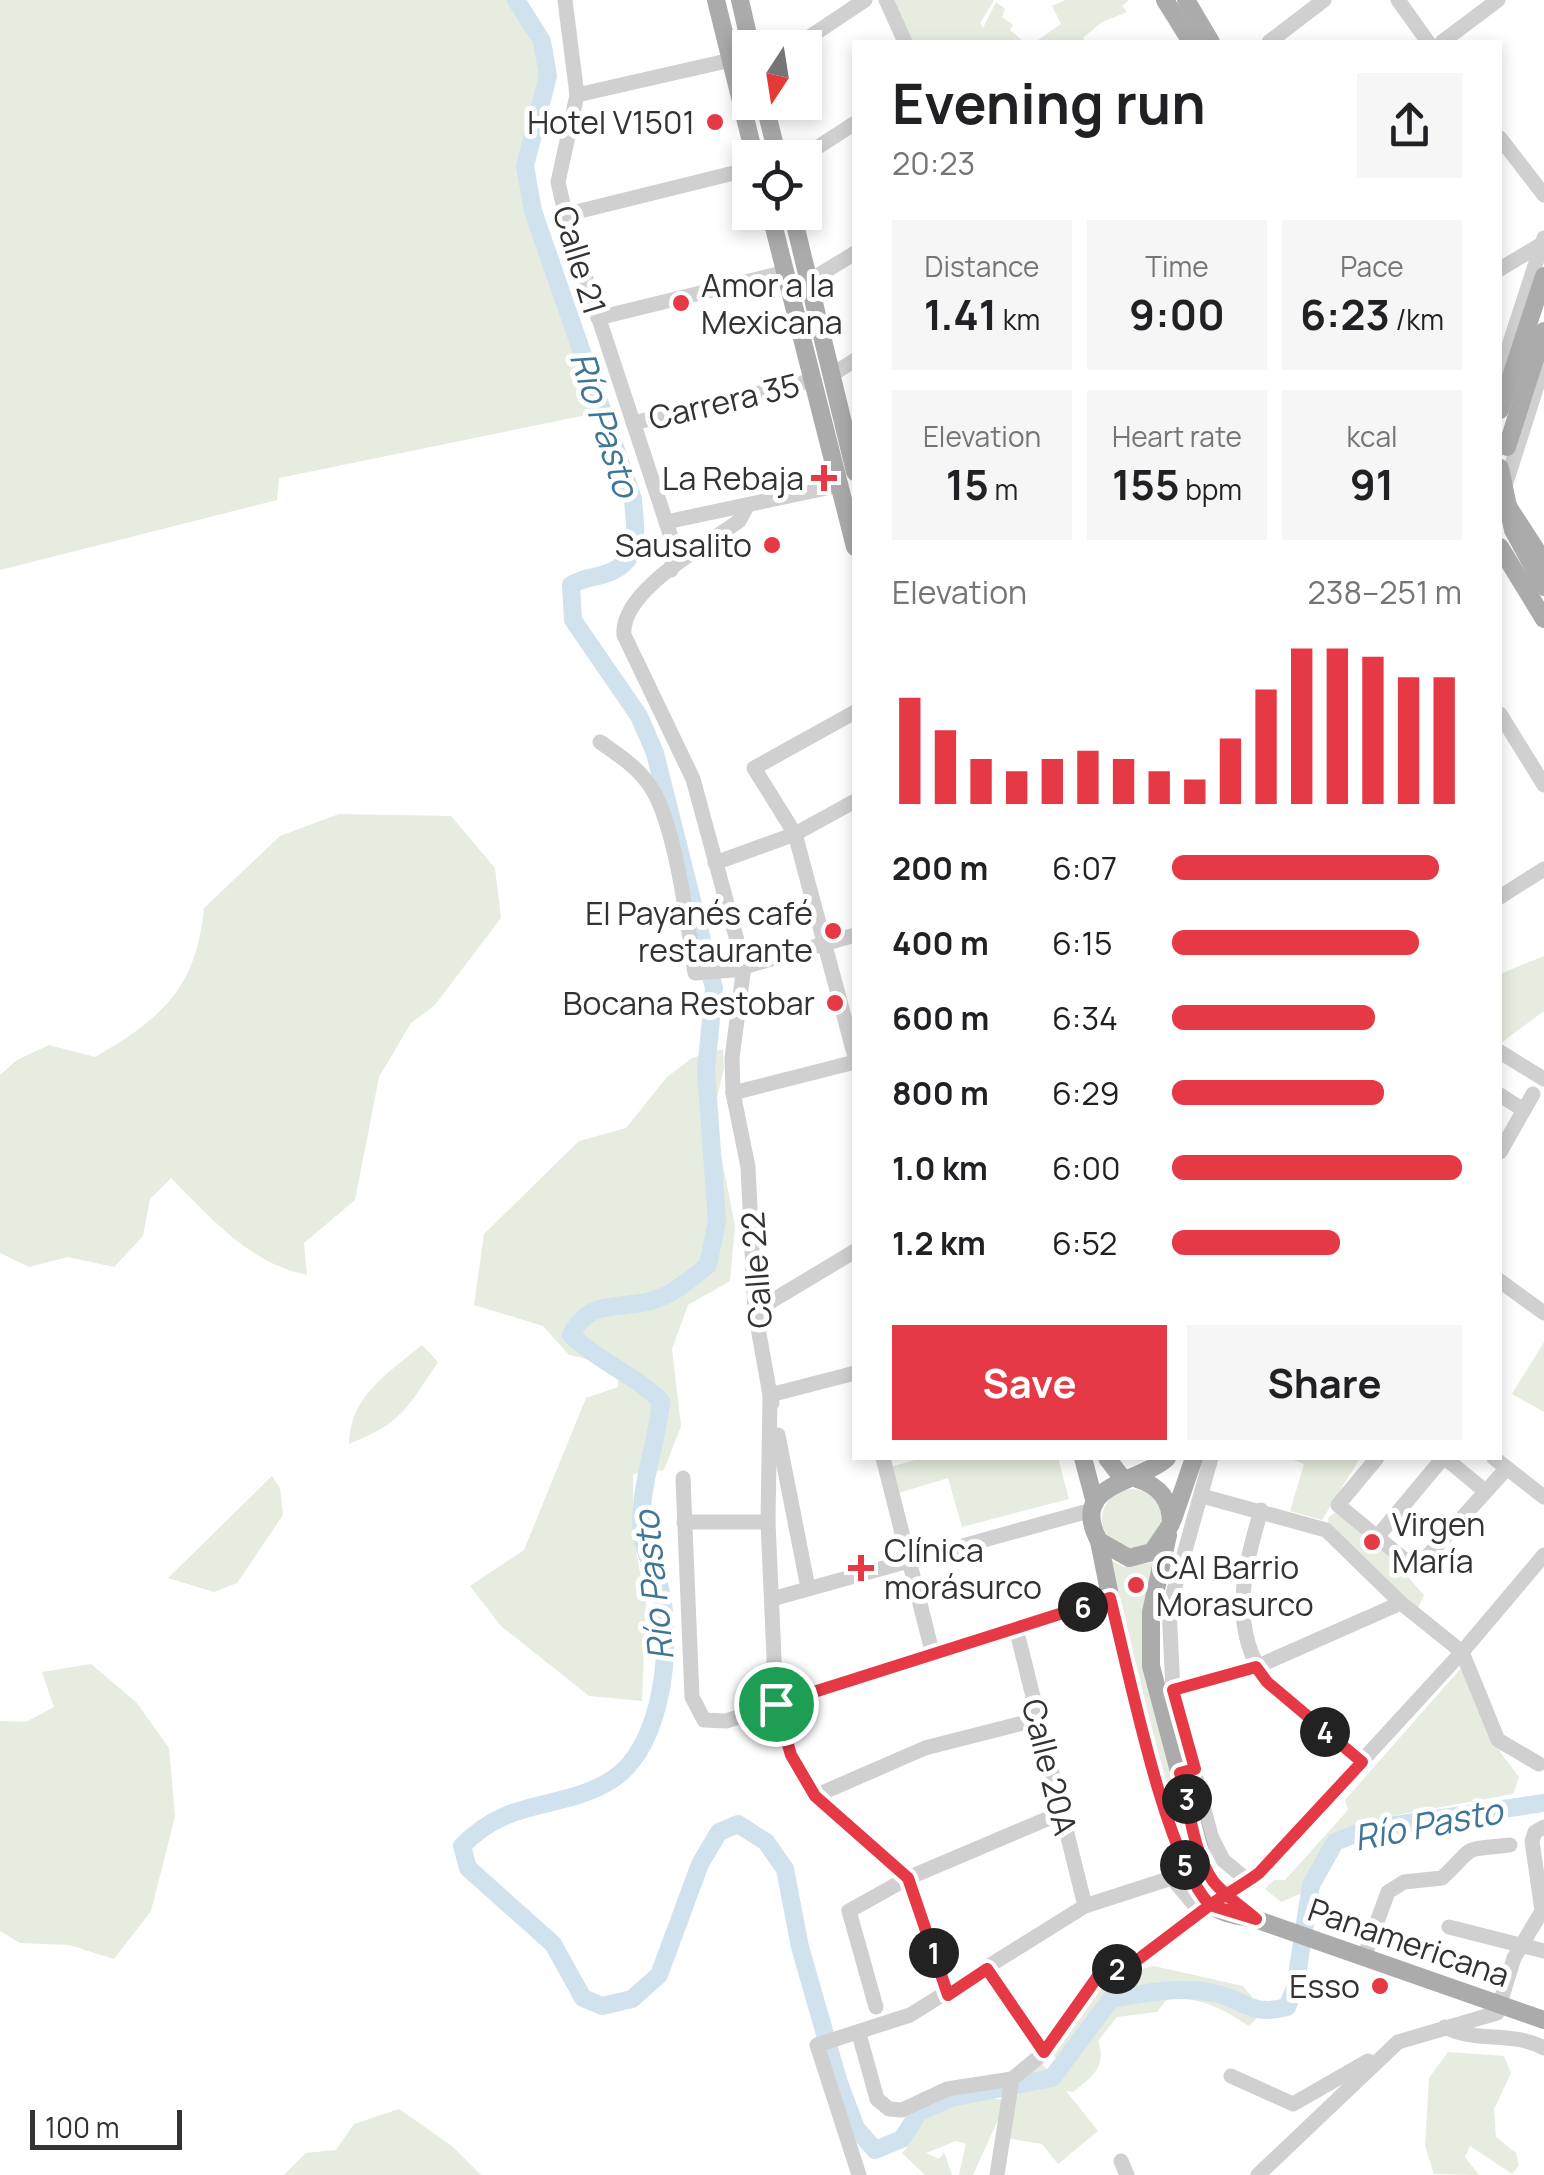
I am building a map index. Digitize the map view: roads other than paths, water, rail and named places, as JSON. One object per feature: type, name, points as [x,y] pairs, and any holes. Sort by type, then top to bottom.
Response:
[{"type":"main road","points":[[716,0],[732,60]]},
{"type":"main road","points":[[740,0],[747,30]]},
{"type":"main road","points":[[1166,0],[1190,40]]},
{"type":"main road","points":[[1186,0],[1210,40]]},
{"type":"main road","points":[[775,230],[814,380],[852,464]]},
{"type":"main road","points":[[796,230],[833,374],[841,485],[852,533]]},
{"type":"main road","points":[[1504,377],[1544,276]]},
{"type":"main road","points":[[1507,447],[1544,330]]},
{"type":"main road","points":[[1502,477],[1514,530],[1544,620]]},
{"type":"main road","points":[[1502,499],[1543,558]]},
{"type":"main road","points":[[1502,550],[1536,591]]},
{"type":"main road","points":[[1502,588],[1536,591]]},
{"type":"main road","points":[[1083,1460],[1110,1598],[1180,1876],[1206,1909]]},
{"type":"main road","points":[[1100,1541],[1118,1555],[1141,1556],[1169,1530],[1167,1500],[1149,1482],[1130,1479],[1109,1460]]},
{"type":"main road","points":[[1094,1506],[1102,1492],[1163,1460]]},
{"type":"main road","name":"Panamericana","points":[[1193,1460],[1169,1530],[1148,1641],[1151,1666],[1188,1771],[1204,1865],[1227,1894],[1256,1919]]},
{"type":"main road","name":"Panamericana","points":[[1206,1909],[1256,1919],[1544,2020]]},
{"type":"street","name":"Calle 21","points":[[565,0],[577,96],[558,182],[564,215],[675,548],[671,570]]},
{"type":"street","points":[[820,30],[865,0]]},
{"type":"street","points":[[886,0],[904,40]]},
{"type":"street","points":[[1271,40],[1324,0]]},
{"type":"street","points":[[1398,0],[1427,40]]},
{"type":"street","points":[[1445,40],[1498,0]]},
{"type":"street","points":[[577,96],[732,60]]},
{"type":"street","points":[[822,144],[852,125]]},
{"type":"street","points":[[1502,141],[1544,196]]},
{"type":"street","points":[[564,215],[732,173]]},
{"type":"street","points":[[1502,267],[1543,241]]},
{"type":"street","points":[[1504,377],[1543,241]]},
{"type":"street","points":[[809,281],[852,255]]},
{"type":"street","points":[[598,318],[786,272]]},
{"type":"street","name":"Carrera 35","points":[[833,374],[852,362]]},
{"type":"street","points":[[1502,495],[1538,404],[1544,364]]},
{"type":"street","name":"Carrera 35","points":[[633,422],[814,380]]},
{"type":"street","points":[[666,522],[841,485]]},
{"type":"street","points":[[671,570],[739,521],[746,508]]},
{"type":"street","name":"Calle 22","points":[[671,570],[630,606],[624,635],[693,779],[739,968],[733,1092],[748,1167],[755,1311],[770,1395],[768,1522],[776,1704],[791,1755],[815,1796],[908,1878]]},
{"type":"street","points":[[852,714],[754,768],[795,834],[828,942],[852,1046]]},
{"type":"street","points":[[1502,717],[1544,784]]},
{"type":"street","points":[[600,742],[634,766],[658,800],[686,911],[695,973],[710,975],[852,936]]},
{"type":"street","points":[[713,858],[795,834],[852,802]]},
{"type":"street","points":[[1502,896],[1544,869]]},
{"type":"street","points":[[1502,1053],[1544,1080]]},
{"type":"street","points":[[733,1092],[852,1060]]},
{"type":"street","points":[[1502,1148],[1533,1094]]},
{"type":"street","points":[[1502,1097],[1522,1109]]},
{"type":"street","points":[[755,1311],[852,1254]]},
{"type":"street","points":[[1502,1282],[1544,1313]]},
{"type":"street","points":[[808,1588],[770,1395],[852,1374]]},
{"type":"street","points":[[883,1460],[932,1652]]},
{"type":"street","points":[[1211,1460],[1169,1608],[1173,1690],[1188,1771],[1211,1836],[1224,1860],[1248,1881]]},
{"type":"street","points":[[1375,1460],[1338,1505],[1416,1569],[1485,1492],[1500,1463],[1544,1497]]},
{"type":"street","points":[[1377,1537],[1442,1460]]},
{"type":"street","points":[[1446,1460],[1485,1492]]},
{"type":"street","points":[[683,1478],[692,1697],[698,1715],[704,1720],[726,1721],[1110,1598]]},
{"type":"street","points":[[1202,1496],[1326,1530],[1401,1604],[1462,1652],[1498,1740],[1539,1764]]},
{"type":"street","points":[[772,1599],[1094,1506]]},
{"type":"street","points":[[1261,1510],[1244,1570],[1240,1618],[1256,1667],[1267,1682],[1362,1762]]},
{"type":"street","points":[[684,1522],[768,1522]]},
{"type":"street","points":[[854,2034],[877,2099],[889,2109],[902,2110],[946,2089],[1011,2082],[1044,2052],[1098,1976],[1140,1958],[1248,1881],[1462,1652],[1544,1555]]},
{"type":"street","points":[[1173,1690],[1256,1667],[1401,1604]]},
{"type":"street","name":"Calle 20A","points":[[1016,1628],[1085,1906]]},
{"type":"street","points":[[815,1796],[925,1748],[1038,1720]]},
{"type":"street","points":[[876,2007],[848,1911],[908,1878],[1061,1813]]},
{"type":"street","points":[[1258,2175],[1398,2042],[1494,2015],[1501,2006],[1520,1946],[1542,1911],[1532,1841],[1535,1832],[1544,1827]]},
{"type":"street","points":[[1364,1957],[1388,1892],[1404,1882],[1442,1878],[1462,1852],[1470,1848],[1510,1845]]},
{"type":"street","points":[[859,2175],[817,2045],[885,2027],[948,1995],[1085,1906],[1180,1876]]},
{"type":"street","points":[[908,1878],[948,1995]]},
{"type":"street","points":[[1448,1927],[1544,1951]]},
{"type":"street","points":[[987,1969],[1044,2052]]},
{"type":"street","points":[[1445,2026],[1470,2035],[1520,2039],[1544,2048]]},
{"type":"street","points":[[1231,2076],[1292,2104],[1352,2068],[1377,2058]]},
{"type":"street","points":[[997,2175],[1010,2111],[1011,2082]]},
{"type":"waterway","name":"Río Pasto","points":[[516,0],[542,41],[548,76],[525,166],[533,211],[633,499],[632,552],[608,573],[571,585],[573,620],[639,716],[655,753],[714,988],[706,1071],[717,1221],[708,1265],[694,1276],[655,1300],[594,1311],[571,1335],[661,1401],[641,1520],[643,1543],[664,1611],[664,1664],[654,1718],[644,1743],[613,1779],[575,1796],[518,1811],[480,1830],[462,1846],[468,1868],[553,1944],[583,1998],[602,2006],[632,1999],[659,1975],[700,1864],[719,1832],[738,1824],[766,1842],[785,1869],[800,1947],[839,2083],[856,2128],[875,2150],[902,2139],[919,2112],[951,2098],[1052,2078],[1111,1999],[1188,1990],[1224,1996],[1256,2009],[1287,2007],[1295,1988],[1311,1885],[1335,1842],[1368,1829],[1544,1803]]},
{"type":"place","name":"Hotel V1501","points":[[715,122]]},
{"type":"place","name":"Amor a la Mexicana","points":[[681,303]]},
{"type":"place","name":"La Rebaja","points":[[824,478]]},
{"type":"place","name":"Sausalito","points":[[772,545]]},
{"type":"place","name":"El Payanés café restaurante","points":[[833,931]]},
{"type":"place","name":"Bocana Restobar","points":[[835,1003]]},
{"type":"place","name":"Virgen María","points":[[1372,1542]]},
{"type":"place","name":"Clínica morásurco","points":[[861,1568]]},
{"type":"place","name":"CAI Barrio Morasurco","points":[[1136,1585]]},
{"type":"place","name":"Esso","points":[[1380,1986]]}]
